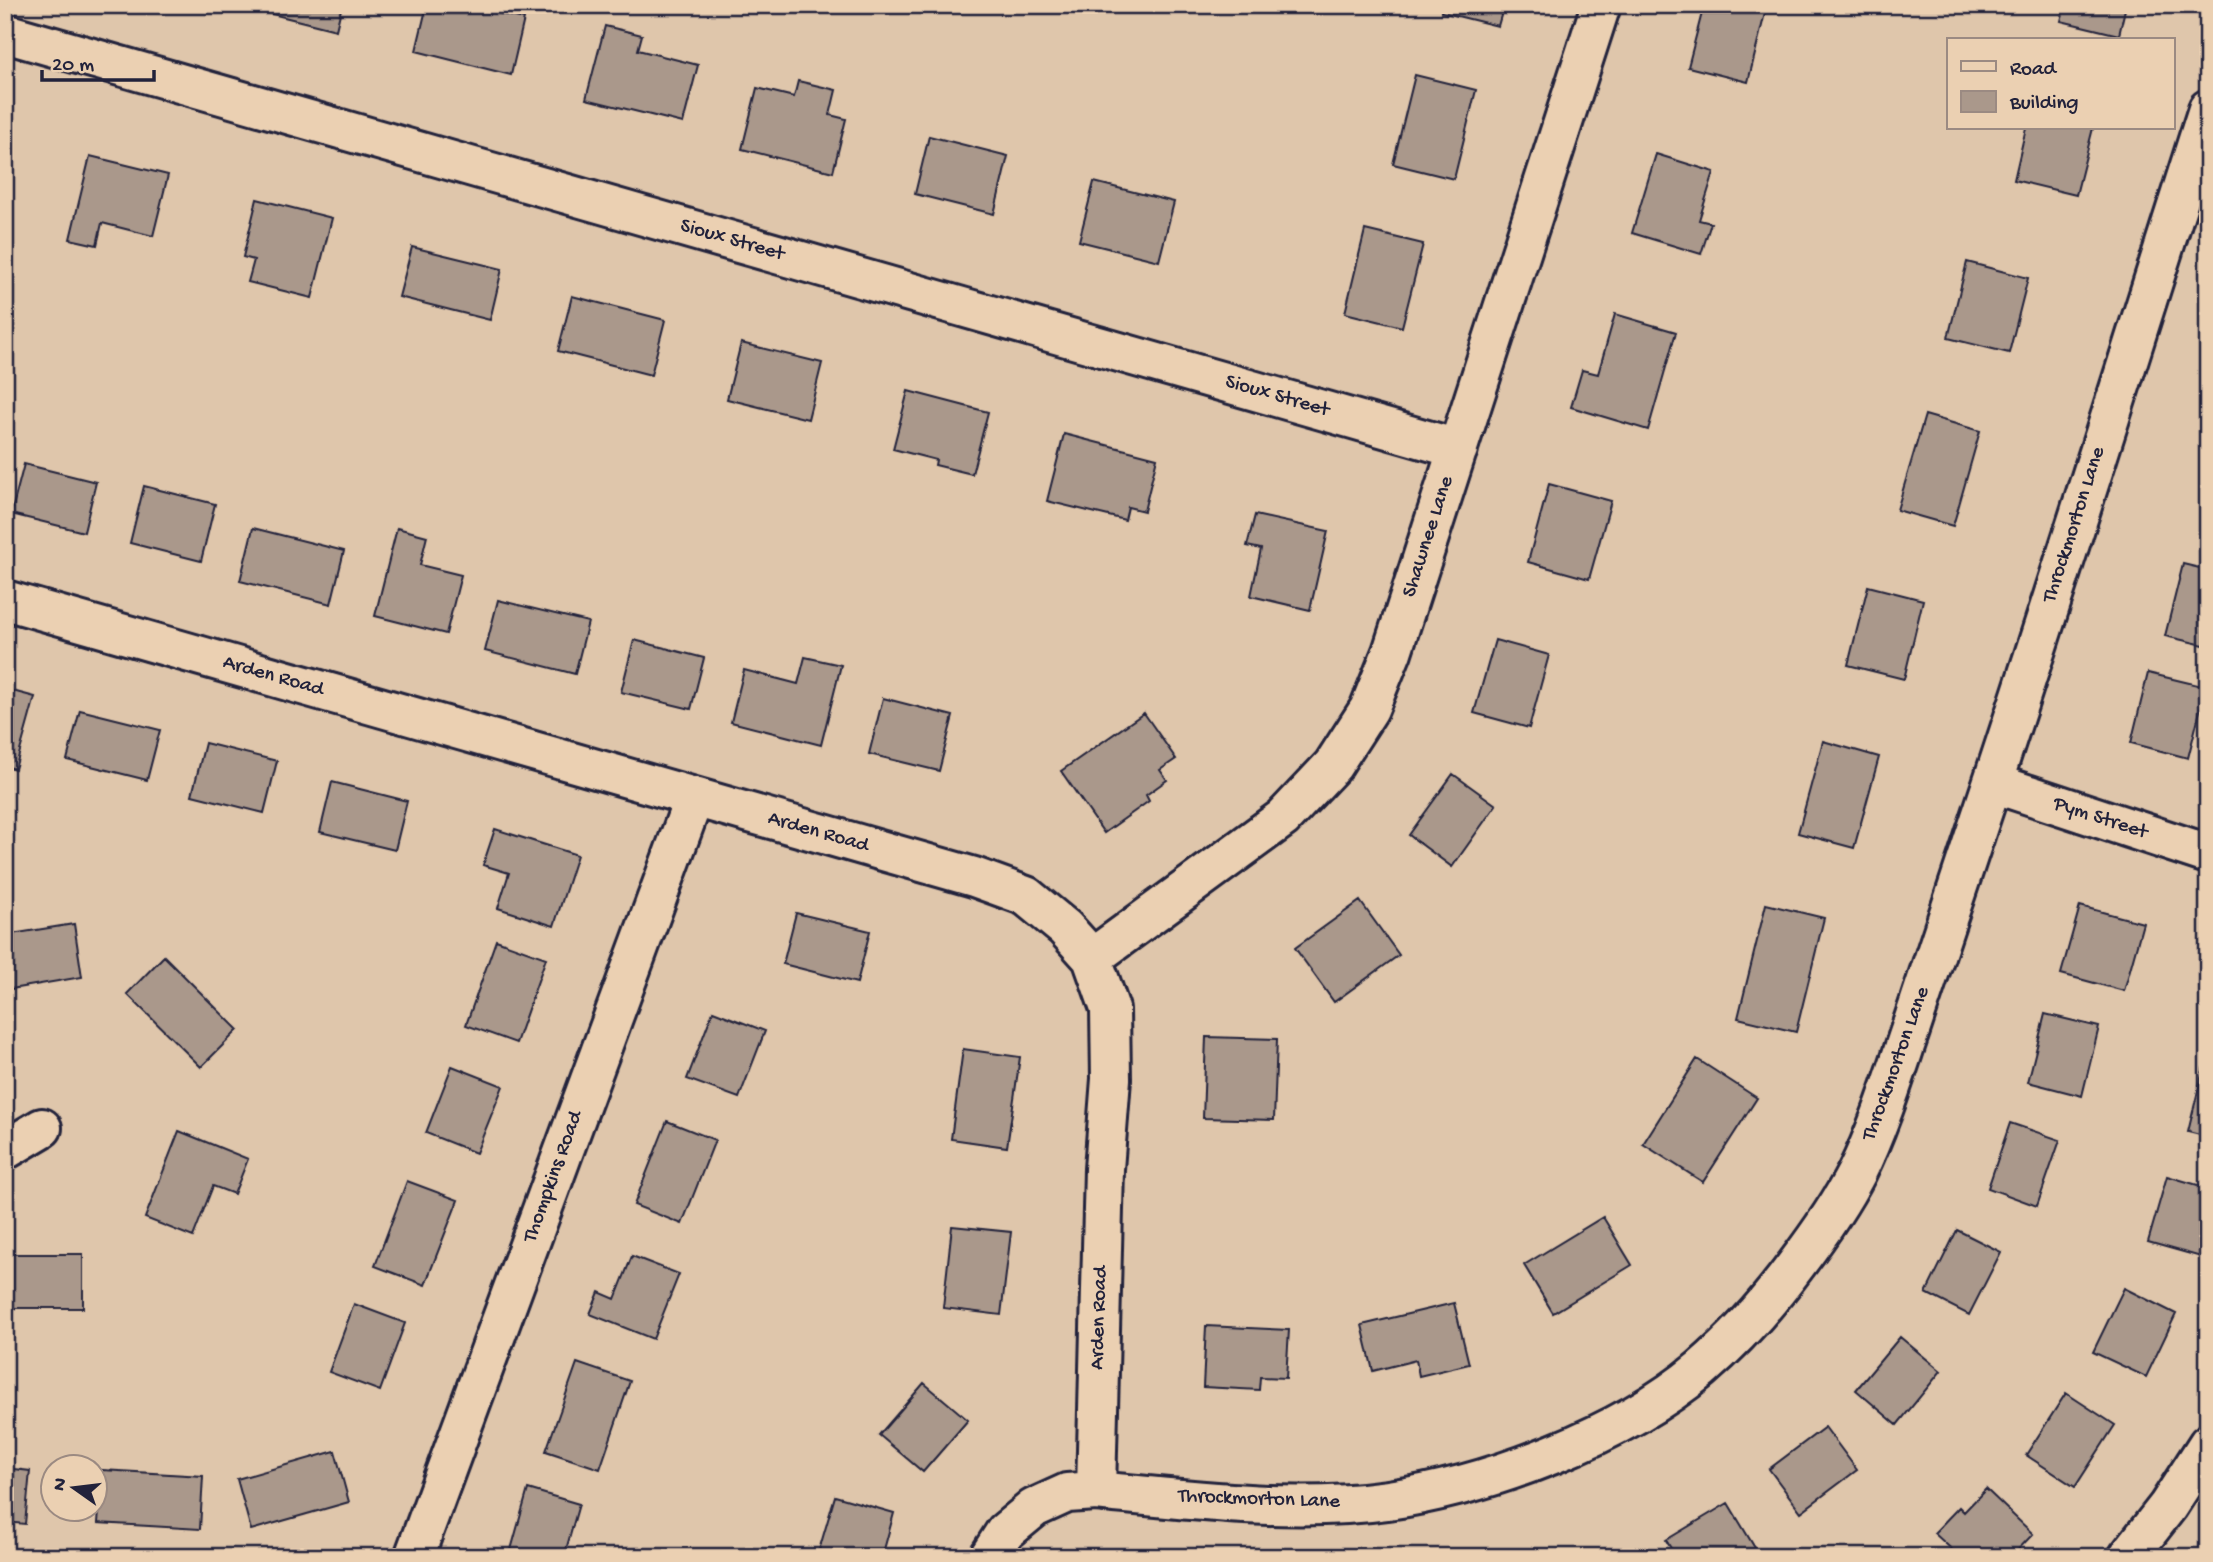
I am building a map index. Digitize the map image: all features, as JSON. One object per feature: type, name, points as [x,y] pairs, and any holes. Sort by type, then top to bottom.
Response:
[{"type":"street","name":"Shawnee Lane","points":[[1092,958],[1283,818],[1333,765],[1369,709],[1383,675],[1458,449],[1601,5]]},
{"type":"street","name":"Sioux Street","points":[[5,33],[1458,449]]},
{"type":"street","name":"Throckmorton Lane","points":[[989,1557],[1005,1532],[1034,1508],[1067,1493],[1096,1491],[1290,1505],[1384,1501],[1448,1489],[1512,1470],[1578,1443],[1640,1410],[1697,1372],[1749,1324],[1822,1231],[1857,1173],[1883,1111],[1993,783],[2208,109]]},
{"type":"street","name":"Arden Road","points":[[5,600],[974,877],[1026,896],[1065,928],[1092,958],[1110,1009],[1111,1079],[1104,1169],[1096,1491]]},
{"type":"street","name":"Pym Street","points":[[1993,783],[2208,854]]},
{"type":"street","name":"Thompkins Road","points":[[414,1557],[694,798]]},
{"type":"street","points":[[5,1150],[42,1128]]},
{"type":"street","points":[[2129,1557],[2168,1506],[2208,1444]]},
{"type":"building","points":[[253,5],[342,5],[336,30],[252,9]]},
{"type":"building","points":[[427,5],[495,5],[493,12],[524,19],[511,75],[416,51]]},
{"type":"building","points":[[1442,5],[1504,5],[1498,26],[1441,12]]},
{"type":"building","points":[[1704,5],[1767,5],[1748,82],[1688,67]]},
{"type":"building","points":[[2065,5],[2126,5],[2119,35],[2061,21]]},
{"type":"building","points":[[605,26],[642,35],[638,50],[698,65],[683,123],[586,99]]},
{"type":"building","points":[[1415,75],[1476,90],[1454,179],[1393,164]]},
{"type":"building","points":[[798,81],[836,90],[830,115],[846,119],[833,172],[742,149],[757,88],[794,97]]},
{"type":"building","points":[[2026,130],[2092,130],[2076,195],[2014,180]]},
{"type":"building","points":[[929,136],[1008,156],[994,214],[915,194]]},
{"type":"building","points":[[1656,154],[1714,172],[1699,220],[1711,223],[1701,254],[1632,233]]},
{"type":"building","points":[[90,156],[168,175],[153,236],[102,223],[97,245],[70,239]]},
{"type":"building","points":[[1094,182],[1174,202],[1159,261],[1079,241]]},
{"type":"building","points":[[257,199],[332,218],[312,298],[248,282],[254,260],[243,257]]},
{"type":"building","points":[[1365,230],[1423,244],[1402,327],[1345,313]]},
{"type":"building","points":[[412,247],[502,269],[490,320],[399,297]]},
{"type":"building","points":[[1967,262],[2028,278],[2009,353],[1948,338]]},
{"type":"building","points":[[572,296],[665,320],[651,375],[558,351]]},
{"type":"building","points":[[1615,314],[1676,332],[1648,430],[1571,407],[1582,370],[1598,374]]},
{"type":"building","points":[[741,343],[822,363],[808,419],[727,399]]},
{"type":"building","points":[[908,391],[988,412],[972,474],[935,465],[936,460],[893,449]]},
{"type":"building","points":[[1925,415],[1980,431],[1953,526],[1897,510]]},
{"type":"building","points":[[1064,434],[1157,458],[1144,511],[1128,507],[1125,520],[1047,501]]},
{"type":"building","points":[[24,464],[96,482],[84,532],[11,514]]},
{"type":"building","points":[[1549,484],[1611,501],[1589,579],[1528,562]]},
{"type":"building","points":[[144,486],[215,504],[201,561],[130,543]]},
{"type":"building","points":[[1255,515],[1328,531],[1310,610],[1251,596],[1261,549],[1247,546]]},
{"type":"building","points":[[253,528],[344,551],[331,604],[240,581]]},
{"type":"building","points":[[397,528],[427,536],[420,565],[461,575],[446,634],[375,616]]},
{"type":"building","points":[[2183,564],[2208,570],[2208,646],[2165,636]]},
{"type":"building","points":[[1868,586],[1923,600],[1904,679],[1848,665]]},
{"type":"building","points":[[498,600],[588,622],[575,674],[485,651]]},
{"type":"building","points":[[634,640],[704,658],[691,709],[621,692]]},
{"type":"building","points":[[1495,640],[1549,655],[1529,728],[1474,713]]},
{"type":"building","points":[[805,657],[841,665],[821,745],[731,722],[744,670],[798,684]]},
{"type":"building","points":[[2148,673],[2206,687],[2188,758],[2131,743]]},
{"type":"building","points":[[5,689],[35,697],[15,769],[5,766]]},
{"type":"building","points":[[883,698],[953,716],[939,771],[869,754]]},
{"type":"building","points":[[80,710],[160,730],[147,780],[67,760]]},
{"type":"building","points":[[1144,713],[1176,759],[1160,770],[1167,780],[1146,795],[1149,801],[1104,833],[1061,771]]},
{"type":"building","points":[[1823,741],[1879,757],[1854,848],[1798,833]]},
{"type":"building","points":[[205,743],[277,761],[264,813],[192,795]]},
{"type":"building","points":[[1453,774],[1496,805],[1452,867],[1409,835]]},
{"type":"building","points":[[332,782],[407,801],[395,850],[320,832]]},
{"type":"building","points":[[495,829],[577,855],[554,926],[498,908],[509,873],[483,865]]},
{"type":"building","points":[[1360,901],[1399,955],[1334,1002],[1295,948]]},
{"type":"building","points":[[1766,904],[1824,918],[1796,1032],[1738,1018]]},
{"type":"building","points":[[2080,906],[2143,923],[2124,991],[2061,974]]},
{"type":"building","points":[[796,913],[870,931],[857,983],[783,964]]},
{"type":"building","points":[[74,924],[82,977],[5,990],[5,935]]},
{"type":"building","points":[[496,940],[546,958],[516,1043],[466,1025]]},
{"type":"building","points":[[164,956],[238,1030],[201,1067],[127,994]]},
{"type":"building","points":[[713,1011],[765,1031],[739,1098],[687,1079]]},
{"type":"building","points":[[2045,1014],[2099,1027],[2082,1096],[2028,1082]]},
{"type":"building","points":[[1206,1037],[1277,1039],[1274,1120],[1203,1118]]},
{"type":"building","points":[[963,1049],[1020,1057],[1007,1147],[951,1139]]},
{"type":"building","points":[[1697,1059],[1757,1098],[1703,1182],[1643,1144]]},
{"type":"building","points":[[452,1066],[503,1086],[476,1153],[426,1133]]},
{"type":"building","points":[[2204,1066],[2208,1067],[2208,1137],[2188,1132]]},
{"type":"building","points":[[667,1121],[715,1140],[682,1224],[634,1205]]},
{"type":"building","points":[[2010,1123],[2060,1140],[2037,1206],[1988,1188]]},
{"type":"building","points":[[179,1131],[248,1159],[234,1194],[213,1186],[193,1237],[145,1218]]},
{"type":"building","points":[[2167,1176],[2208,1188],[2208,1259],[2148,1242]]},
{"type":"building","points":[[407,1181],[458,1200],[425,1285],[375,1266]]},
{"type":"building","points":[[1603,1217],[1632,1265],[1553,1313],[1524,1265]]},
{"type":"building","points":[[952,1226],[1011,1232],[1001,1315],[943,1308]]},
{"type":"building","points":[[1957,1230],[2001,1252],[1969,1315],[1926,1293]]},
{"type":"building","points":[[5,1254],[83,1254],[83,1308],[5,1308]]},
{"type":"building","points":[[632,1256],[679,1274],[653,1339],[590,1314],[599,1292],[615,1299]]},
{"type":"building","points":[[2124,1288],[2176,1314],[2146,1377],[2093,1352]]},
{"type":"building","points":[[1454,1303],[1469,1364],[1419,1376],[1416,1360],[1373,1371],[1362,1325]]},
{"type":"building","points":[[354,1304],[405,1323],[380,1391],[329,1372]]},
{"type":"building","points":[[1206,1326],[1289,1330],[1286,1378],[1260,1377],[1259,1390],[1203,1387]]},
{"type":"building","points":[[1900,1337],[1941,1371],[1897,1425],[1856,1390]]},
{"type":"building","points":[[577,1363],[630,1381],[600,1469],[546,1451]]},
{"type":"building","points":[[924,1383],[968,1420],[923,1472],[879,1435]]},
{"type":"building","points":[[2066,1393],[2115,1425],[2075,1487],[2026,1455]]},
{"type":"building","points":[[1825,1427],[1857,1470],[1801,1512],[1769,1469]]},
{"type":"building","points":[[335,1451],[349,1502],[251,1530],[237,1479]]},
{"type":"building","points":[[5,1468],[30,1471],[25,1524],[5,1522]]},
{"type":"building","points":[[108,1470],[203,1476],[200,1529],[108,1524]]},
{"type":"building","points":[[528,1489],[579,1504],[564,1557],[509,1557]]},
{"type":"building","points":[[1986,1489],[2033,1534],[2011,1557],[1960,1557],[1934,1533],[1959,1507],[1964,1512]]},
{"type":"building","points":[[835,1496],[894,1513],[882,1557],[817,1557]]},
{"type":"building","points":[[1728,1503],[1755,1548],[1741,1557],[1676,1557],[1666,1540]]}]
